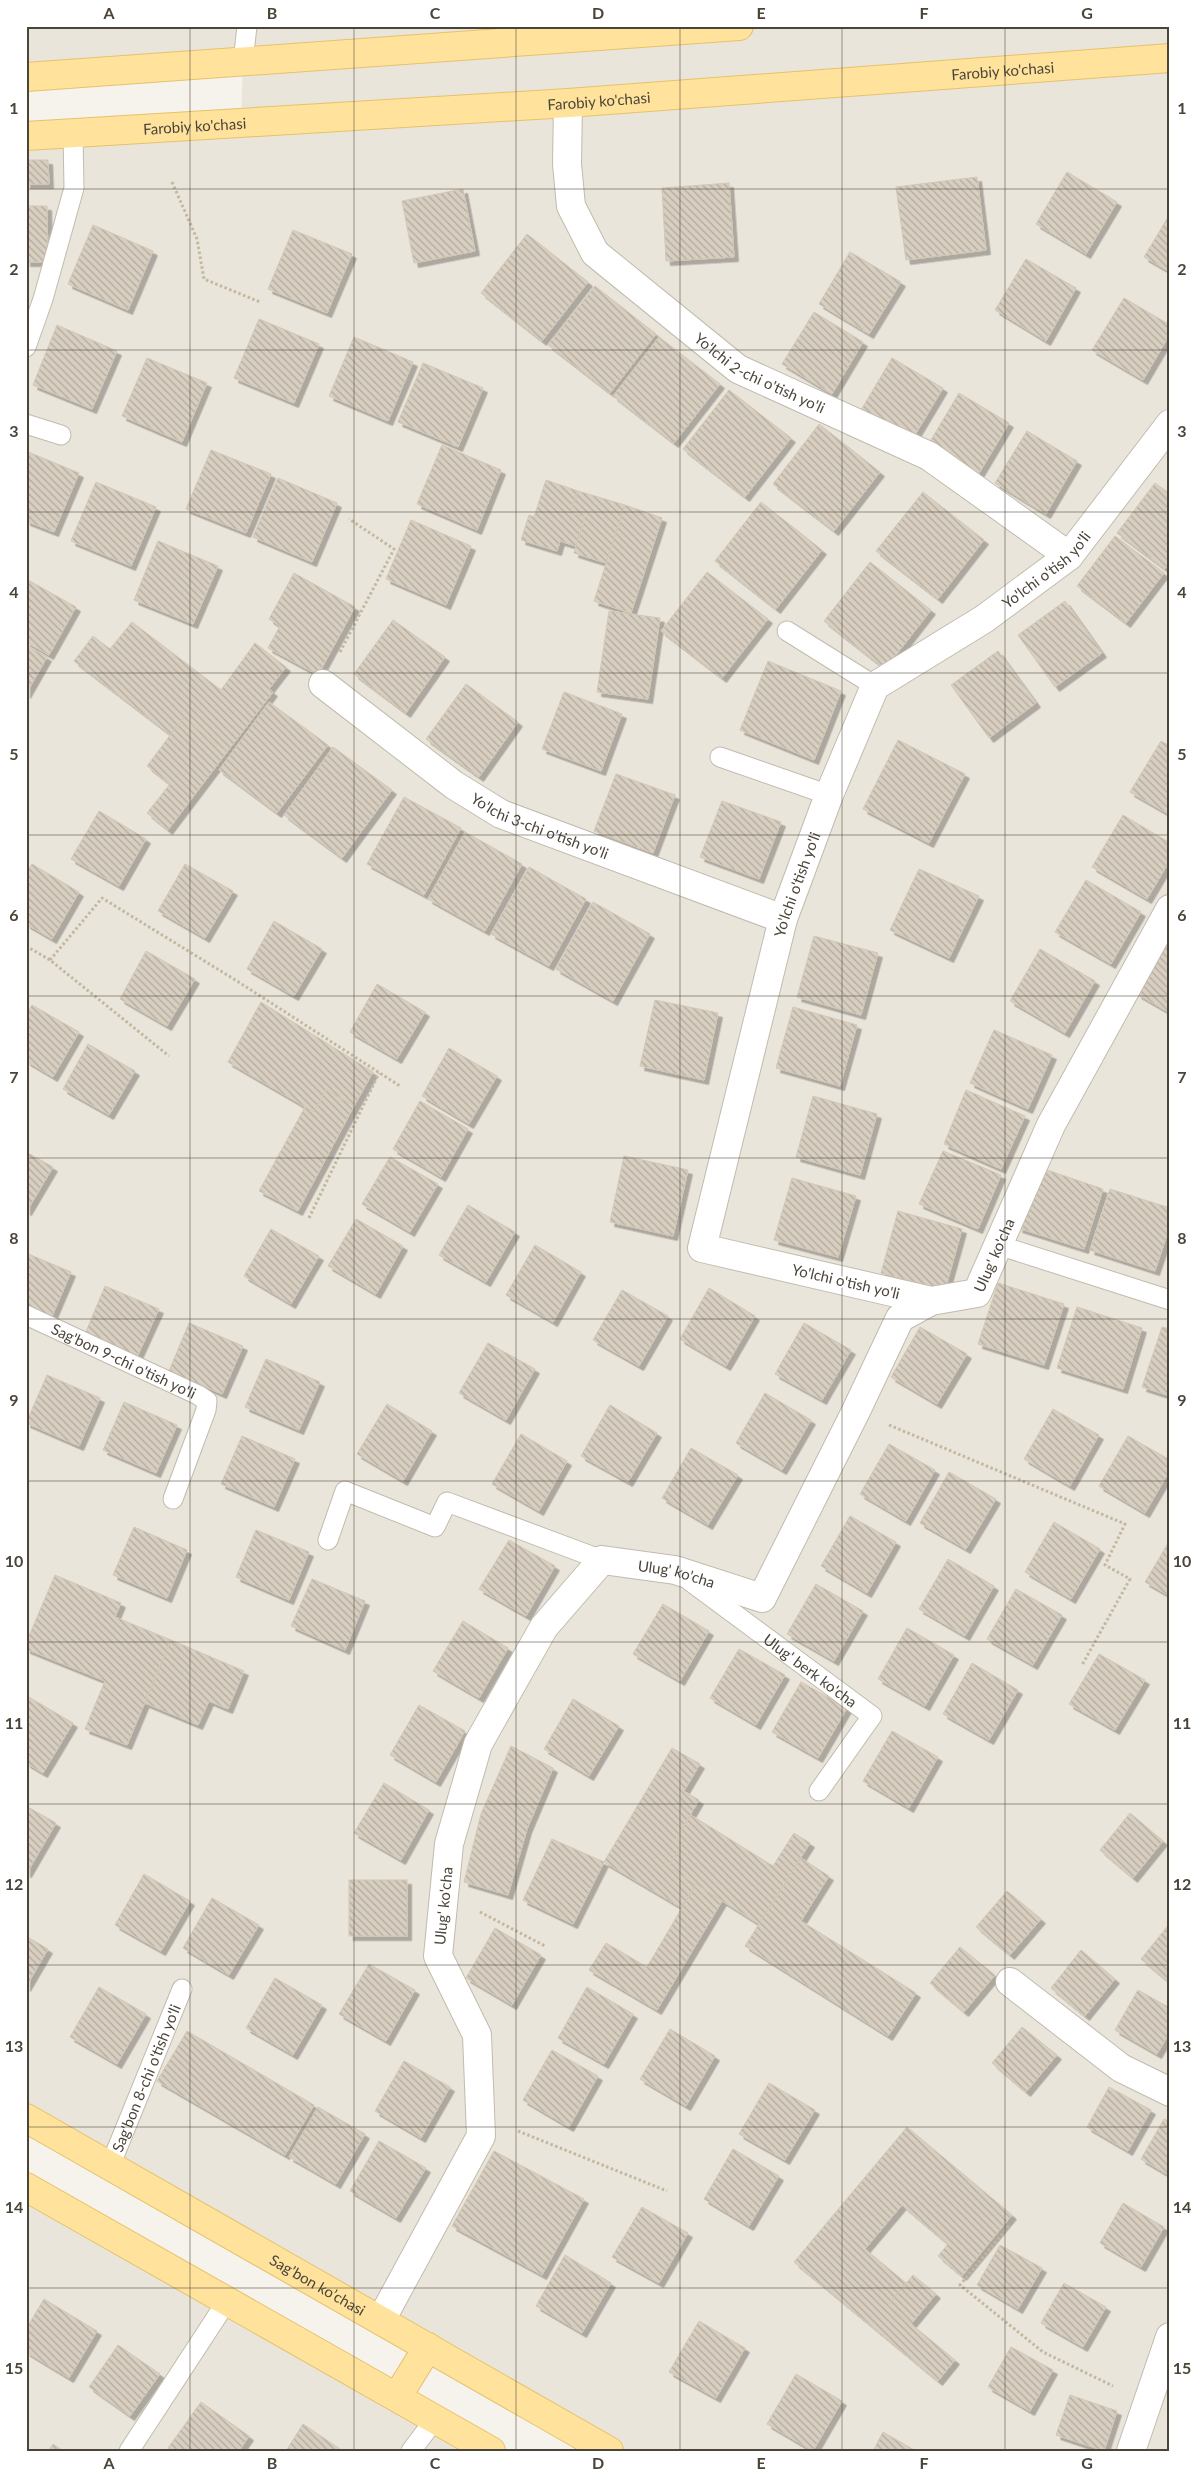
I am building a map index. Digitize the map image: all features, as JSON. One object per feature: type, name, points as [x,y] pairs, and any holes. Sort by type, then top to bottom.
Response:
[{"type":"main road","points":[[26,77],[738,26]]},
{"type":"main road","name":"Farobiy ko'chasi","points":[[26,136],[568,103],[1170,58]]},
{"type":"main road","name":"Sag’bon ko’chasi","points":[[26,2118],[610,2451]]},
{"type":"main road","points":[[26,2187],[491,2451]]},
{"type":"main road","points":[[397,2397],[428,2347]]},
{"type":"street","name":"Yo'lchi 2-chi o'tish yo'li","points":[[568,103],[567,164],[571,206],[595,253],[738,369],[929,456],[1069,556]]},
{"type":"street","name":"Yo'lchi o'tish yo'li","points":[[931,1301],[702,1248],[783,919],[829,795],[875,686],[984,619],[1069,556],[1170,424]]},
{"type":"street","name":"Yo'lchi 3-chi o'tish yo'li","points":[[323,684],[454,785],[501,814],[783,919]]},
{"type":"street","name":"Ulug' ko'cha","points":[[381,2320],[481,2136],[476,2035],[438,1956],[449,1844],[478,1744],[544,1627],[602,1560],[674,1570],[762,1598],[856,1411],[900,1318],[931,1301],[977,1293],[1052,1125],[1168,915]]},
{"type":"street","points":[[1010,1982],[1121,2068],[1170,2092]]},
{"type":"street","points":[[1131,2451],[1170,2338]]},
{"type":"lane","points":[[243,62],[247,26]]},
{"type":"lane","points":[[26,347],[43,299],[74,188],[73,133]]},
{"type":"lane","points":[[26,424],[61,435]]},
{"type":"lane","points":[[786,631],[875,686]]},
{"type":"lane","points":[[720,757],[829,795]]},
{"type":"lane","points":[[998,1245],[1170,1300]]},
{"type":"lane","name":"Sag'bon 9-chi o'tish yo'li","points":[[26,1315],[198,1395],[207,1401],[206,1410],[173,1499]]},
{"type":"lane","points":[[328,1540],[345,1491],[435,1527],[447,1502],[602,1560]]},
{"type":"lane","name":"Ulug' berk ko'cha","points":[[674,1570],[872,1716],[819,1791]]},
{"type":"lane","name":"Sag'bon 8-chi o'tish yo'li","points":[[110,2166],[182,1989]]},
{"type":"lane","points":[[129,2451],[227,2301]]},
{"type":"lane","points":[[411,2451],[435,2419]]},
{"type":"path","points":[[172,182],[198,239],[204,279],[260,302]]},
{"type":"path","points":[[323,684],[394,550],[349,519]]},
{"type":"path","points":[[50,960],[102,898],[237,981],[400,1086]]},
{"type":"path","points":[[26,946],[50,960],[169,1056]]},
{"type":"path","points":[[309,1218],[380,1073]]},
{"type":"path","points":[[856,1411],[1125,1524],[1105,1565],[1130,1579],[1082,1665]]},
{"type":"path","points":[[444,1894],[545,1946]]},
{"type":"path","points":[[480,2116],[667,2191]]},
{"type":"path","points":[[1009,2226],[960,2285],[1043,2352],[1148,2403]]},
{"type":"shaded area","points":[[26,26],[1170,26],[1170,58],[241,120],[243,62],[26,77]]},
{"type":"shaded area","points":[[1170,59],[1170,2451],[611,2451],[26,2117],[26,140]]},
{"type":"shaded area","points":[[26,2188],[490,2451],[26,2451]]},
{"type":"building","points":[[26,160],[48,160],[49,184],[26,184]]},
{"type":"building","points":[[1067,172],[1117,202],[1086,254],[1036,224]]},
{"type":"building","points":[[977,177],[986,250],[906,260],[896,187]]},
{"type":"building","points":[[729,183],[734,257],[666,261],[662,188]]},
{"type":"building","points":[[463,189],[475,251],[414,263],[402,201]]},
{"type":"building","points":[[26,206],[47,206],[48,262],[26,262]]},
{"type":"building","points":[[1170,214],[1170,272],[1144,257]]},
{"type":"building","points":[[93,225],[153,251],[128,310],[68,284]]},
{"type":"building","points":[[293,230],[352,254],[327,313],[268,289]]},
{"type":"building","points":[[527,234],[588,282],[542,341],[481,293]]},
{"type":"building","points":[[850,252],[901,282],[869,334],[819,304]]},
{"type":"building","points":[[1026,259],[1076,288],[1046,341],[995,310]]},
{"type":"building","points":[[595,286],[656,334],[610,393],[548,345]]},
{"type":"building","points":[[1124,298],[1170,325],[1170,334],[1143,380],[1092,350]]},
{"type":"building","points":[[814,312],[863,342],[832,394],[782,364]]},
{"type":"building","points":[[259,319],[319,344],[294,403],[234,378]]},
{"type":"building","points":[[57,325],[117,351],[92,409],[33,385]]},
{"type":"building","points":[[354,337],[413,362],[388,421],[329,396]]},
{"type":"building","points":[[659,337],[720,384],[674,443],[613,396]]},
{"type":"building","points":[[147,358],[207,383],[182,442],[122,416]]},
{"type":"building","points":[[892,358],[943,388],[912,440],[861,410]]},
{"type":"building","points":[[423,363],[483,388],[458,447],[398,422]]},
{"type":"building","points":[[729,390],[791,438],[745,497],[683,449]]},
{"type":"building","points":[[959,393],[1009,423],[978,475],[928,445]]},
{"type":"building","points":[[819,424],[880,472],[834,531],[773,484]]},
{"type":"building","points":[[1027,431],[1077,461],[1046,514],[995,483]]},
{"type":"building","points":[[442,445],[501,470],[477,530],[417,504]]},
{"type":"building","points":[[211,450],[271,474],[246,533],[186,509]]},
{"type":"building","points":[[26,451],[79,473],[54,532],[26,521]]},
{"type":"building","points":[[278,478],[337,503],[312,562],[253,537]]},
{"type":"building","points":[[546,480],[578,491],[570,513],[585,517],[576,546],[560,541],[557,551],[521,540],[529,515],[534,517]]},
{"type":"building","points":[[96,482],[156,507],[131,566],[71,541]]},
{"type":"building","points":[[1155,483],[1170,494],[1170,563],[1165,569],[1117,533]]},
{"type":"building","points":[[578,491],[625,505],[606,563],[574,553],[585,517],[570,513]]},
{"type":"building","points":[[923,492],[984,540],[938,599],[876,551]]},
{"type":"building","points":[[761,502],[822,550],[776,609],[715,561]]},
{"type":"building","points":[[625,505],[662,518],[631,613],[594,601]]},
{"type":"building","points":[[411,520],[471,546],[446,605],[386,579]]},
{"type":"building","points":[[1115,536],[1164,573],[1126,623],[1077,586]]},
{"type":"building","points":[[158,541],[218,566],[193,624],[134,600]]},
{"type":"building","points":[[870,562],[931,610],[885,669],[824,621]]},
{"type":"building","points":[[707,572],[768,619],[722,678],[661,631]]},
{"type":"building","points":[[294,573],[355,607],[318,675],[268,648],[280,626],[269,619]]},
{"type":"building","points":[[28,580],[76,607],[49,655],[26,642],[26,583]]},
{"type":"building","points":[[1065,601],[1102,653],[1055,687],[1018,635]]},
{"type":"building","points":[[609,611],[660,618],[648,699],[597,692]]},
{"type":"building","points":[[393,620],[445,657],[406,713],[354,674]]},
{"type":"building","points":[[132,622],[221,690],[255,643],[286,667],[269,689],[273,692],[227,752],[183,718],[171,735],[74,661],[93,636],[110,649]]},
{"type":"building","points":[[26,645],[47,657],[26,694]]},
{"type":"building","points":[[998,651],[1036,703],[989,738],[951,685]]},
{"type":"building","points":[[768,661],[841,691],[814,760],[740,730]]},
{"type":"building","points":[[466,684],[518,722],[479,777],[426,739]]},
{"type":"building","points":[[564,692],[622,714],[601,771],[542,749]]},
{"type":"building","points":[[269,702],[328,745],[277,813],[219,770]]},
{"type":"building","points":[[183,718],[227,752],[168,830],[147,813],[170,784],[147,766]]},
{"type":"building","points":[[898,740],[965,774],[929,843],[863,809]]},
{"type":"building","points":[[1161,741],[1170,746],[1170,815],[1130,792]]},
{"type":"building","points":[[333,747],[392,790],[342,858],[284,815]]},
{"type":"building","points":[[616,774],[675,795],[653,853],[594,831]]},
{"type":"building","points":[[404,797],[461,828],[424,895],[367,864]]},
{"type":"building","points":[[722,801],[781,822],[759,879],[700,857]]},
{"type":"building","points":[[99,811],[146,839],[119,886],[71,859]]},
{"type":"building","points":[[1123,815],[1170,843],[1170,860],[1147,899],[1092,867]]},
{"type":"building","points":[[465,832],[522,864],[485,931],[428,899]]},
{"type":"building","points":[[32,864],[79,892],[52,939],[26,924],[26,873]]},
{"type":"building","points":[[185,864],[233,891],[205,938],[158,911]]},
{"type":"building","points":[[529,867],[586,899],[549,966],[491,934]]},
{"type":"building","points":[[919,869],[979,896],[949,958],[890,930]]},
{"type":"building","points":[[1086,880],[1141,912],[1111,964],[1055,932]]},
{"type":"building","points":[[593,902],[650,934],[613,1001],[556,969]]},
{"type":"building","points":[[274,921],[322,949],[294,996],[247,969]]},
{"type":"building","points":[[814,936],[878,953],[861,1015],[797,997]]},
{"type":"building","points":[[1168,942],[1170,943],[1170,1013],[1137,994]]},
{"type":"building","points":[[1040,949],[1095,981],[1065,1033],[1010,1001]]},
{"type":"building","points":[[146,951],[195,979],[167,1026],[120,999]]},
{"type":"building","points":[[377,984],[425,1012],[397,1059],[350,1032]]},
{"type":"building","points":[[655,1000],[718,1013],[704,1080],[640,1066]]},
{"type":"building","points":[[261,1002],[373,1072],[354,1106],[326,1090],[314,1112],[228,1062]]},
{"type":"building","points":[[32,1005],[79,1032],[53,1077],[26,1061],[26,1015]]},
{"type":"building","points":[[793,1007],[857,1025],[840,1086],[776,1068]]},
{"type":"building","points":[[994,1030],[1052,1055],[1028,1109],[970,1083]]},
{"type":"building","points":[[88,1044],[135,1071],[109,1115],[63,1089]]},
{"type":"building","points":[[449,1048],[497,1076],[469,1124],[422,1096]]},
{"type":"building","points":[[326,1090],[354,1106],[298,1211],[259,1191],[305,1107],[314,1112]]},
{"type":"building","points":[[966,1090],[1025,1116],[1001,1169],[944,1144]]},
{"type":"building","points":[[813,1096],[877,1114],[860,1175],[796,1157]]},
{"type":"building","points":[[420,1101],[468,1129],[441,1177],[393,1149]]},
{"type":"building","points":[[943,1151],[1001,1175],[978,1229],[919,1204]]},
{"type":"building","points":[[26,1152],[53,1167],[27,1211],[26,1211]]},
{"type":"building","points":[[624,1156],[688,1170],[673,1236],[610,1222]]},
{"type":"building","points":[[390,1157],[438,1184],[410,1232],[362,1204]]},
{"type":"building","points":[[1038,1167],[1103,1189],[1084,1249],[1018,1228]]},
{"type":"building","points":[[792,1178],[856,1196],[838,1257],[774,1240]]},
{"type":"building","points":[[1110,1189],[1170,1208],[1170,1226],[1155,1271],[1090,1250]]},
{"type":"building","points":[[468,1205],[515,1232],[486,1282],[439,1255]]},
{"type":"building","points":[[898,1211],[962,1229],[945,1290],[881,1273]]},
{"type":"building","points":[[356,1219],[403,1246],[376,1294],[328,1266]]},
{"type":"building","points":[[271,1229],[319,1256],[291,1304],[244,1276]]},
{"type":"building","points":[[535,1245],[581,1272],[553,1322],[506,1295]]},
{"type":"building","points":[[26,1253],[71,1272],[50,1321],[26,1311]]},
{"type":"building","points":[[998,1283],[1064,1304],[1044,1365],[978,1344]]},
{"type":"building","points":[[105,1286],[159,1309],[137,1357],[85,1334]]},
{"type":"building","points":[[709,1288],[755,1316],[726,1366],[680,1339]]},
{"type":"building","points":[[622,1290],[668,1316],[639,1366],[593,1340]]},
{"type":"building","points":[[1077,1307],[1142,1328],[1123,1389],[1057,1368]]},
{"type":"building","points":[[189,1323],[243,1346],[222,1394],[169,1371]]},
{"type":"building","points":[[804,1323],[851,1350],[822,1400],[775,1374]]},
{"type":"building","points":[[920,1327],[967,1354],[937,1404],[891,1377]]},
{"type":"building","points":[[1162,1327],[1170,1329],[1170,1396],[1142,1387]]},
{"type":"building","points":[[488,1343],[535,1369],[506,1420],[459,1393]]},
{"type":"building","points":[[266,1359],[320,1382],[299,1430],[245,1407]]},
{"type":"building","points":[[47,1375],[100,1398],[79,1446],[26,1423]]},
{"type":"building","points":[[765,1393],[811,1420],[782,1470],[736,1443]]},
{"type":"building","points":[[124,1402],[177,1425],[156,1473],[103,1450]]},
{"type":"building","points":[[387,1404],[432,1431],[403,1481],[357,1454]]},
{"type":"building","points":[[610,1405],[657,1433],[628,1482],[581,1456]]},
{"type":"building","points":[[1053,1409],[1099,1435],[1070,1486],[1024,1459]]},
{"type":"building","points":[[521,1434],[567,1461],[539,1511],[492,1484]]},
{"type":"building","points":[[242,1436],[295,1459],[274,1507],[221,1484]]},
{"type":"building","points":[[1128,1436],[1170,1460],[1170,1470],[1145,1513],[1099,1486]]},
{"type":"building","points":[[889,1444],[935,1470],[906,1521],[860,1494]]},
{"type":"building","points":[[691,1448],[738,1475],[708,1525],[662,1498]]},
{"type":"building","points":[[949,1472],[996,1499],[966,1549],[920,1523]]},
{"type":"building","points":[[850,1516],[896,1542],[867,1593],[821,1566]]},
{"type":"building","points":[[1054,1522],[1100,1549],[1071,1599],[1025,1572]]},
{"type":"building","points":[[134,1527],[187,1550],[167,1598],[113,1575]]},
{"type":"building","points":[[256,1530],[309,1552],[289,1600],[236,1577]]},
{"type":"building","points":[[509,1540],[555,1566],[526,1616],[479,1589]]},
{"type":"building","points":[[1170,1540],[1170,1596],[1145,1582]]},
{"type":"building","points":[[948,1559],[994,1586],[965,1636],[919,1609]]},
{"type":"building","points":[[55,1575],[121,1603],[115,1617],[171,1640],[127,1745],[85,1729],[105,1681],[26,1649],[26,1643]]},
{"type":"building","points":[[312,1579],[365,1601],[345,1650],[291,1626]]},
{"type":"building","points":[[816,1584],[863,1611],[834,1661],[787,1634]]},
{"type":"building","points":[[1016,1589],[1062,1615],[1033,1665],[987,1639]]},
{"type":"building","points":[[663,1604],[709,1631],[680,1681],[633,1654]]},
{"type":"building","points":[[463,1621],[508,1648],[479,1698],[433,1671]]},
{"type":"building","points":[[907,1628],[954,1655],[925,1706],[878,1679]]},
{"type":"building","points":[[171,1640],[244,1671],[228,1709],[209,1701],[198,1725],[145,1703]]},
{"type":"building","points":[[739,1649],[785,1675],[756,1725],[710,1698]]},
{"type":"building","points":[[1099,1654],[1145,1680],[1115,1730],[1069,1704]]},
{"type":"building","points":[[972,1663],[1018,1690],[989,1740],[943,1714]]},
{"type":"building","points":[[801,1682],[847,1708],[818,1758],[772,1732]]},
{"type":"building","points":[[27,1696],[73,1723],[43,1773],[26,1763]]},
{"type":"building","points":[[573,1699],[619,1726],[589,1776],[544,1749]]},
{"type":"building","points":[[419,1705],[465,1731],[436,1782],[390,1755]]},
{"type":"building","points":[[892,1731],[938,1757],[909,1808],[863,1781]]},
{"type":"building","points":[[511,1746],[553,1768],[527,1829],[508,1895],[464,1882],[481,1814]]},
{"type":"building","points":[[672,1748],[700,1764],[684,1791],[699,1800],[676,1839],[683,1843],[668,1867],[696,1884],[682,1908],[604,1862]]},
{"type":"building","points":[[384,1783],[429,1810],[401,1860],[354,1833]]},
{"type":"building","points":[[26,1806],[56,1823],[27,1873],[26,1873]]},
{"type":"building","points":[[1130,1813],[1163,1841],[1133,1878],[1100,1850]]},
{"type":"building","points":[[691,1815],[773,1866],[794,1833],[810,1843],[759,1924],[668,1867],[683,1843],[676,1839]]},
{"type":"building","points":[[552,1839],[604,1862],[573,1924],[523,1900]]},
{"type":"building","points":[[801,1858],[829,1876],[801,1921],[916,1993],[888,2036],[745,1946]]},
{"type":"building","points":[[144,1874],[190,1901],[161,1951],[115,1925]]},
{"type":"building","points":[[349,1880],[407,1880],[407,1936],[349,1936]]},
{"type":"building","points":[[696,1884],[722,1901],[657,2010],[589,1970],[606,1943],[647,1967]]},
{"type":"building","points":[[1007,1891],[1041,1919],[1010,1955],[976,1927]]},
{"type":"building","points":[[212,1898],[259,1925],[229,1975],[183,1948]]},
{"type":"building","points":[[1170,1923],[1170,1983],[1141,1959]]},
{"type":"building","points":[[495,1928],[541,1955],[512,2005],[466,1978]]},
{"type":"building","points":[[26,1936],[48,1949],[26,1987]]},
{"type":"building","points":[[960,1947],[995,1975],[964,2012],[930,1983]]},
{"type":"building","points":[[1081,1950],[1115,1979],[1085,2016],[1051,1988]]},
{"type":"building","points":[[369,1964],[415,1990],[386,2041],[339,2014]]},
{"type":"building","points":[[275,1978],[322,2005],[293,2055],[246,2028]]},
{"type":"building","points":[[99,1987],[146,2014],[117,2064],[70,2037]]},
{"type":"building","points":[[587,1987],[633,2014],[604,2064],[558,2038]]},
{"type":"building","points":[[1138,1990],[1170,2008],[1170,2032],[1157,2054],[1115,2030]]},
{"type":"building","points":[[1022,2027],[1057,2055],[1026,2092],[992,2063]]},
{"type":"building","points":[[670,2029],[715,2056],[686,2106],[640,2079]]},
{"type":"building","points":[[187,2031],[314,2105],[285,2155],[157,2081]]},
{"type":"building","points":[[552,2050],[598,2076],[569,2127],[523,2100]]},
{"type":"building","points":[[404,2061],[450,2087],[421,2138],[375,2111]]},
{"type":"building","points":[[769,2083],[815,2110],[785,2160],[739,2134]]},
{"type":"building","points":[[1109,2087],[1151,2110],[1128,2151],[1087,2127]]},
{"type":"building","points":[[318,2107],[365,2134],[336,2184],[289,2157]]},
{"type":"building","points":[[1164,2119],[1170,2122],[1170,2176],[1141,2159]]},
{"type":"building","points":[[907,2127],[1012,2215],[962,2276],[938,2256],[948,2244],[902,2205],[865,2249],[906,2283],[888,2305],[955,2360],[938,2381],[794,2262]]},
{"type":"building","points":[[379,2141],[426,2168],[396,2218],[350,2191]]},
{"type":"building","points":[[733,2149],[779,2176],[749,2226],[704,2199]]},
{"type":"building","points":[[494,2151],[584,2199],[542,2275],[452,2226]]},
{"type":"building","points":[[1123,2203],[1164,2227],[1141,2267],[1100,2243]]},
{"type":"building","points":[[642,2207],[688,2233],[659,2283],[612,2257]]},
{"type":"building","points":[[1000,2245],[1042,2268],[1018,2309],[977,2285]]},
{"type":"building","points":[[565,2255],[611,2283],[582,2333],[536,2306]]},
{"type":"building","points":[[913,2275],[936,2294],[911,2324],[888,2305]]},
{"type":"building","points":[[1064,2283],[1106,2307],[1083,2347],[1041,2323]]},
{"type":"building","points":[[44,2299],[97,2331],[69,2378],[26,2352],[26,2329]]},
{"type":"building","points":[[699,2321],[745,2348],[716,2398],[669,2372]]},
{"type":"building","points":[[118,2345],[160,2374],[130,2416],[89,2387]]},
{"type":"building","points":[[1011,2347],[1053,2370],[1030,2411],[988,2387]]},
{"type":"building","points":[[796,2374],[842,2401],[813,2451],[767,2424]]},
{"type":"building","points":[[1070,2395],[1117,2411],[1104,2451],[1056,2435]]},
{"type":"building","points":[[201,2402],[249,2436],[239,2451],[172,2451],[168,2448]]},
{"type":"building","points":[[303,2424],[343,2451],[286,2451]]},
{"type":"building","points":[[883,2432],[916,2451],[873,2451]]},
{"type":"building","points":[[53,2444],[63,2451],[48,2451]]}]
